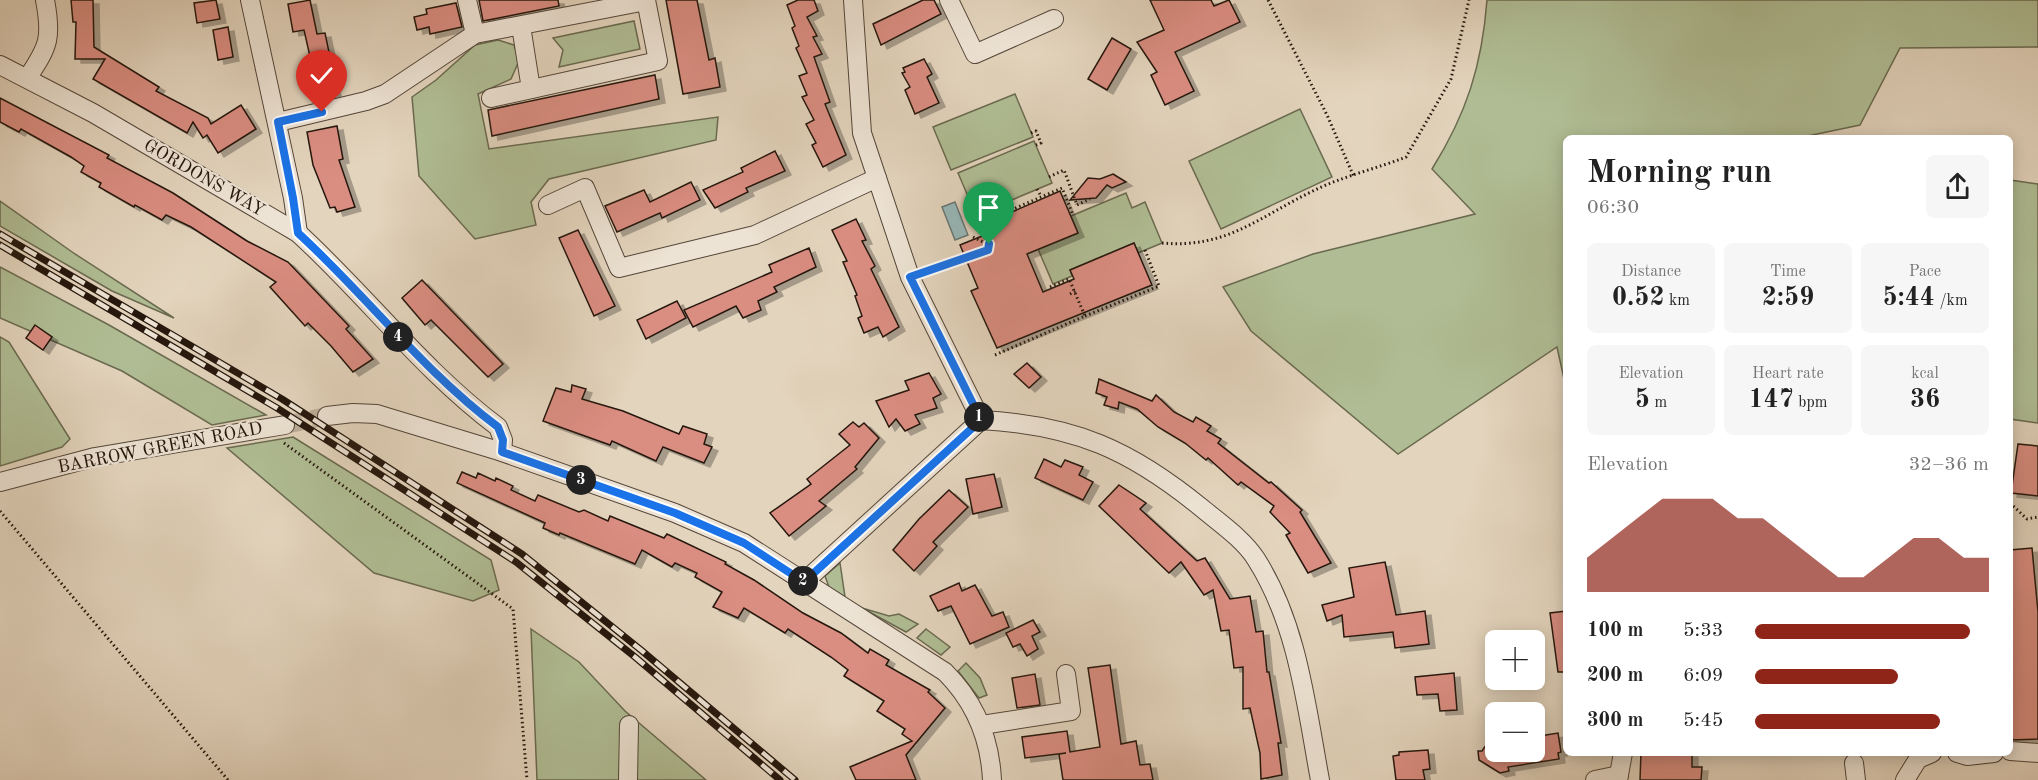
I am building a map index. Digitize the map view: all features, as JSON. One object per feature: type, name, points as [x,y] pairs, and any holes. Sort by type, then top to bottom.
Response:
[{"type":"street","points":[[28,77],[49,42],[50,27],[45,0]]},
{"type":"street","points":[[250,0],[278,122],[298,233]]},
{"type":"street","points":[[467,0],[475,34]]},
{"type":"street","points":[[278,122],[366,101],[385,94],[475,34],[646,0],[658,61],[491,98]]},
{"type":"street","points":[[853,0],[862,133],[910,277],[981,420]]},
{"type":"street","points":[[949,0],[975,54],[1054,19]]},
{"type":"street","points":[[521,26],[531,89]]},
{"type":"street","name":"GORDONS WAY","points":[[0,65],[28,77],[298,233],[415,357],[498,427],[503,440],[502,452]]},
{"type":"street","points":[[548,205],[585,188],[619,268],[755,235],[877,178]]},
{"type":"street","points":[[327,416],[353,412],[377,414],[502,452],[685,518],[744,543],[923,655],[945,672],[969,701],[982,725],[988,746],[992,780]]},
{"type":"street","points":[[804,582],[981,420],[1027,422],[1101,443],[1176,486],[1232,532],[1255,558],[1270,587],[1299,661],[1320,780]]},
{"type":"street","name":"BARROW GREEN ROAD","points":[[0,482],[95,457],[285,425]]},
{"type":"street","points":[[982,725],[1071,711],[1066,674]]},
{"type":"street","points":[[628,780],[629,725]]},
{"type":"street","points":[[2013,751],[2038,753]]},
{"type":"street","points":[[1595,780],[1619,778],[1623,756]]},
{"type":"street","points":[[1905,780],[1918,759],[1925,756]]},
{"type":"path","points":[[1268,0],[1327,115],[1354,177]]},
{"type":"path","points":[[1162,243],[1202,243],[1229,235],[1317,189],[1406,157],[1451,79],[1469,0]]},
{"type":"path","points":[[1031,133],[1036,131],[1041,143],[1036,145]]},
{"type":"path","points":[[1049,177],[1064,170],[1077,205],[1090,199]]},
{"type":"path","points":[[973,208],[969,210],[976,227],[1062,188],[1074,215]]},
{"type":"path","points":[[1037,189],[1041,196]]},
{"type":"path","points":[[991,209],[994,217]]},
{"type":"path","points":[[982,224],[991,247]]},
{"type":"path","points":[[973,237],[991,247]]},
{"type":"path","points":[[910,277],[991,247]]},
{"type":"path","points":[[995,355],[1114,302],[1148,288],[1159,286],[1144,250]]},
{"type":"path","points":[[1050,286],[1069,278],[1085,316]]},
{"type":"path","points":[[1070,294],[1076,291]]},
{"type":"path","points":[[265,429],[513,609],[526,780]]},
{"type":"path","points":[[2013,506],[2027,519],[2038,517]]},
{"type":"path","points":[[0,511],[228,780]]},
{"type":"green space","points":[[1487,0],[2038,0],[2038,47],[1900,48],[1860,125],[1812,135],[1563,135],[1563,374],[1557,347],[1398,454],[1251,331],[1223,287],[1313,254],[1475,214],[1432,169],[1455,128],[1471,88],[1485,24]]},
{"type":"green space","points":[[634,21],[640,49],[559,67],[563,50],[553,38]]},
{"type":"green space","points":[[498,40],[514,45],[519,61],[511,79],[478,94],[489,149],[718,117],[716,140],[549,179],[531,202],[536,225],[475,239],[419,176],[412,97],[436,80],[475,45]]},
{"type":"green space","points":[[1015,94],[1033,137],[951,170],[933,127]]},
{"type":"green space","points":[[1300,109],[1332,177],[1221,229],[1189,161]]},
{"type":"green space","points":[[1034,141],[1052,183],[976,215],[958,173]]},
{"type":"green space","points":[[2013,180],[2038,184],[2038,423],[2013,419]]},
{"type":"green space","points":[[1126,193],[1132,208],[1145,202],[1162,243],[1138,253],[1134,243],[1070,270],[1072,276],[1053,284],[1038,249],[1078,233],[1071,216]]},
{"type":"green space","points":[[0,201],[75,254],[174,318],[112,291],[0,226]]},
{"type":"green space","points":[[0,267],[109,325],[266,415],[212,425],[122,371],[0,318]]},
{"type":"green space","points":[[0,337],[9,342],[70,439],[62,447],[0,466]]},
{"type":"green space","points":[[293,437],[491,560],[499,590],[473,601],[374,573],[227,448]]},
{"type":"green space","points":[[840,563],[845,597],[829,587],[825,576]]},
{"type":"green space","points":[[862,608],[889,616],[899,614],[918,624],[906,632]]},
{"type":"green space","points":[[531,629],[579,662],[625,711],[706,780],[537,780]]},
{"type":"green space","points":[[926,629],[950,647],[941,655],[917,638]]},
{"type":"green space","points":[[966,663],[980,678],[987,695],[979,698],[958,671]]},
{"type":"water","points":[[955,202],[968,235],[955,240],[942,207]]},
{"type":"building","points":[[71,0],[93,0],[94,47],[159,87],[156,91],[208,118],[211,124],[241,105],[256,129],[218,153],[207,135],[203,138],[193,122],[187,133],[93,79],[105,59],[75,59],[76,22],[73,22]]},
{"type":"building","points":[[216,0],[220,19],[197,23],[194,3]]},
{"type":"building","points":[[310,0],[317,34],[325,33],[330,57],[327,58],[335,92],[319,96],[304,30],[293,32],[288,4]]},
{"type":"building","points":[[479,0],[558,0],[559,6],[483,21]]},
{"type":"building","points":[[666,0],[697,0],[709,60],[715,58],[720,87],[683,94]]},
{"type":"building","points":[[798,0],[814,0],[818,11],[807,17],[817,36],[813,37],[822,54],[814,57],[830,102],[825,104],[846,155],[823,167],[812,145],[816,143],[806,124],[814,120],[802,97],[807,95],[799,76],[807,73],[796,48],[799,46],[792,28],[795,26],[787,5]]},
{"type":"building","points":[[923,0],[934,0],[941,14],[881,45],[873,24]]},
{"type":"building","points":[[1150,0],[1211,0],[1214,6],[1229,0],[1240,22],[1175,52],[1194,91],[1165,105],[1151,75],[1157,72],[1137,42],[1164,30]]},
{"type":"building","points":[[456,3],[462,27],[430,34],[429,27],[417,30],[414,17],[427,14],[426,9]]},
{"type":"building","points":[[228,27],[233,57],[218,60],[213,30]]},
{"type":"building","points":[[1112,38],[1131,49],[1107,90],[1088,79]]},
{"type":"building","points":[[924,59],[932,74],[927,77],[939,103],[915,114],[905,90],[910,87],[902,73],[905,72],[903,68]]},
{"type":"building","points":[[655,75],[659,99],[492,136],[488,110]]},
{"type":"building","points":[[0,98],[109,155],[107,158],[173,193],[247,241],[288,262],[349,326],[346,329],[373,359],[353,372],[331,346],[308,323],[305,326],[270,287],[276,282],[191,227],[166,215],[162,220],[99,187],[101,183],[81,172],[84,166],[71,157],[21,129],[19,132],[0,122]]},
{"type":"building","points":[[337,126],[343,159],[339,160],[355,207],[337,212],[335,207],[330,208],[313,165],[307,132]]},
{"type":"building","points":[[775,151],[785,171],[746,188],[748,192],[715,208],[703,190],[743,172],[741,168]]},
{"type":"building","points":[[1113,174],[1126,182],[1112,188],[1107,185],[1096,198],[1070,200],[1088,178],[1100,179]]},
{"type":"building","points":[[691,182],[700,200],[662,218],[660,213],[617,232],[605,206],[644,190],[650,202]]},
{"type":"building","points":[[1060,191],[1078,233],[1027,254],[1043,292],[1074,279],[1070,270],[1134,243],[1152,285],[997,348],[971,291],[978,288],[960,245],[987,234],[985,230],[1007,221],[1005,215]]},
{"type":"building","points":[[856,219],[866,240],[862,241],[875,266],[871,269],[899,327],[883,337],[878,327],[864,333],[858,318],[862,316],[855,296],[857,295],[843,262],[847,261],[832,230]]},
{"type":"building","points":[[578,230],[615,306],[594,316],[559,238]]},
{"type":"building","points":[[809,248],[816,267],[774,287],[777,292],[758,301],[761,310],[743,318],[736,306],[693,327],[684,310],[772,272],[769,265]]},
{"type":"building","points":[[422,280],[503,364],[488,377],[431,320],[425,325],[402,298]]},
{"type":"building","points":[[677,301],[686,318],[646,339],[637,320]]},
{"type":"building","points":[[35,325],[52,337],[43,350],[26,338]]},
{"type":"building","points":[[1027,363],[1041,377],[1029,388],[1014,374]]},
{"type":"building","points":[[929,373],[941,394],[933,398],[937,408],[915,415],[920,424],[905,431],[896,419],[889,427],[876,401],[909,390],[905,381]]},
{"type":"building","points":[[1099,379],[1152,401],[1156,395],[1174,412],[1193,422],[1196,417],[1211,426],[1207,431],[1221,439],[1218,443],[1269,483],[1271,482],[1302,510],[1300,512],[1331,563],[1308,573],[1286,535],[1290,533],[1270,512],[1274,506],[1241,482],[1238,485],[1208,458],[1206,460],[1185,443],[1158,427],[1137,409],[1119,402],[1118,409],[1104,405],[1107,397],[1096,393]]},
{"type":"building","points":[[572,385],[586,389],[582,399],[623,411],[679,434],[683,426],[707,434],[704,444],[712,447],[704,463],[663,447],[656,461],[612,441],[610,445],[543,421],[556,388],[571,392]]},
{"type":"building","points":[[853,422],[859,427],[864,423],[879,438],[855,467],[857,469],[819,501],[826,506],[789,536],[770,513],[811,484],[807,479],[850,445],[839,434]]},
{"type":"building","points":[[2018,444],[2038,446],[2038,496],[2013,493]]},
{"type":"building","points":[[1044,459],[1061,467],[1065,460],[1083,467],[1079,475],[1093,482],[1083,500],[1035,478]]},
{"type":"building","points":[[462,472],[476,478],[478,473],[495,481],[496,478],[513,486],[511,490],[535,501],[538,495],[579,512],[584,510],[608,521],[610,516],[664,538],[667,534],[726,562],[725,564],[754,580],[803,613],[841,633],[868,653],[870,649],[889,660],[886,665],[930,690],[928,692],[945,708],[906,755],[916,780],[856,780],[850,767],[912,741],[902,734],[905,729],[877,711],[884,701],[844,676],[848,670],[831,657],[788,629],[785,633],[744,608],[738,618],[713,607],[722,592],[695,577],[697,573],[675,563],[672,567],[642,550],[635,564],[560,533],[559,535],[543,528],[545,523],[457,483]]},
{"type":"building","points":[[994,474],[1002,507],[973,514],[966,479]]},
{"type":"building","points":[[1119,485],[1146,503],[1140,509],[1197,561],[1205,558],[1230,599],[1250,596],[1256,632],[1263,631],[1267,672],[1269,672],[1281,743],[1278,743],[1282,775],[1261,779],[1260,753],[1250,708],[1243,709],[1243,667],[1234,668],[1229,630],[1221,631],[1213,590],[1204,595],[1181,562],[1169,573],[1099,506]]},
{"type":"building","points":[[949,490],[968,507],[933,542],[937,546],[914,571],[893,550],[919,519]]},
{"type":"building","points":[[2032,548],[2038,612],[2038,739],[2013,740],[2013,550]]},
{"type":"building","points":[[1385,562],[1396,615],[1425,611],[1429,644],[1395,648],[1393,632],[1344,637],[1342,615],[1327,621],[1322,605],[1354,597],[1349,568]]},
{"type":"building","points":[[959,583],[962,591],[975,585],[992,616],[1003,612],[1009,627],[970,644],[951,606],[938,611],[930,596]]},
{"type":"building","points":[[1563,611],[1563,672],[1558,672],[1550,613]]},
{"type":"building","points":[[1033,620],[1040,632],[1032,636],[1038,649],[1027,656],[1020,644],[1013,647],[1006,633]]},
{"type":"building","points":[[1110,665],[1121,744],[1136,741],[1140,765],[1150,764],[1153,780],[1063,780],[1059,754],[1066,753],[1025,758],[1022,737],[1067,731],[1070,752],[1100,747],[1088,668]]},
{"type":"building","points":[[1454,673],[1457,710],[1440,711],[1438,694],[1417,695],[1415,677]]},
{"type":"building","points":[[1035,674],[1040,705],[1017,708],[1012,678]]},
{"type":"building","points":[[1558,733],[1561,752],[1558,753],[1559,759],[1545,761],[1545,735]]},
{"type":"building","points":[[1485,747],[1485,762],[1540,762],[1508,767],[1509,771],[1500,773],[1479,760],[1478,751],[1482,751]]},
{"type":"building","points":[[1428,750],[1430,769],[1423,770],[1425,780],[1396,780],[1393,756],[1399,755],[1399,752]]},
{"type":"building","points":[[1641,756],[1692,756],[1692,767],[1702,767],[1701,780],[1640,780]]},
{"type":"tunnel","points":[[285,425],[327,416]]},
{"type":"railway","points":[[0,234],[282,399],[522,554],[641,650],[795,780]]},
{"type":"railway","points":[[0,245],[277,408],[516,562],[635,657],[780,780]]},
{"type":"route","points":[[322,112],[278,122],[298,233],[415,357],[476,411],[498,427],[503,440],[502,452],[675,513],[744,543],[804,582],[981,420],[910,277],[988,250],[989,244]]}]
